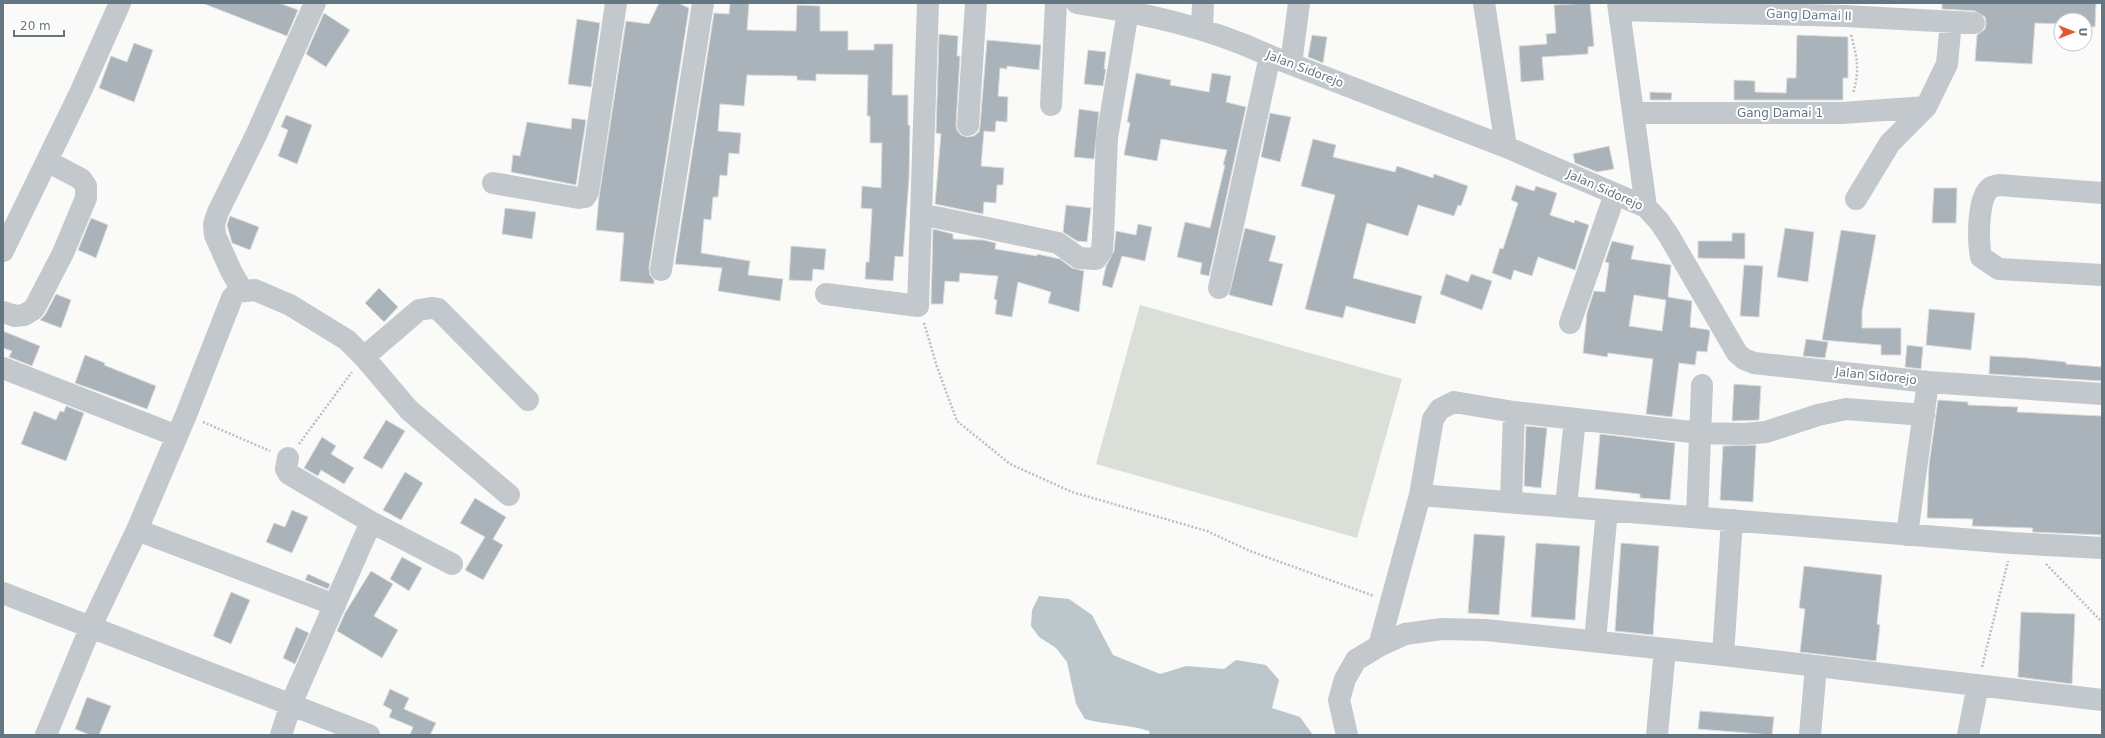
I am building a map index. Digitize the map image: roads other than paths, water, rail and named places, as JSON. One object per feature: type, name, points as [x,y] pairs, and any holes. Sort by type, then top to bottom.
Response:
[{"type":"street","points":[[3,251],[80,93],[120,3]]},
{"type":"street","points":[[242,290],[218,243],[214,224],[218,212],[257,133],[314,3]]},
{"type":"street","points":[[493,183],[579,198],[585,197],[588,192],[616,3]]},
{"type":"street","points":[[661,270],[703,3]]},
{"type":"street","points":[[826,294],[918,306],[928,3]]},
{"type":"street","points":[[968,125],[976,3]]},
{"type":"street","points":[[1050,105],[1056,3]]},
{"type":"street","name":"Jalan Sidorejo","points":[[1077,3],[1128,11],[1238,41],[1270,56],[1506,147],[1646,207],[1659,221],[1669,236],[1737,353],[1744,360],[1754,363],[1928,382],[2102,394]]},
{"type":"street","points":[[1202,30],[1203,3]]},
{"type":"street","points":[[1291,64],[1299,3]]},
{"type":"street","points":[[1484,3],[1506,147]]},
{"type":"street","points":[[1619,6],[1646,207]]},
{"type":"street","name":"Gang Damai II","points":[[1619,6],[1845,16],[1941,15],[1974,23]]},
{"type":"street","points":[[921,214],[1058,243],[1079,258],[1096,259],[1102,250],[1107,138],[1128,11]]},
{"type":"street","points":[[1856,199],[1890,143],[1926,107],[1947,64],[1941,15]]},
{"type":"street","points":[[1219,288],[1270,56]]},
{"type":"street","name":"Gang Damai 1","points":[[1634,113],[1842,113],[1926,107]]},
{"type":"street","points":[[3,312],[15,316],[24,315],[34,309],[63,253],[86,198],[86,186],[81,179],[47,161]]},
{"type":"street","points":[[2102,192],[1999,185],[1990,188],[1982,201],[1978,244],[1981,257],[1999,269],[2102,275]]},
{"type":"street","points":[[1570,323],[1615,194]]},
{"type":"street","points":[[46,735],[91,626],[137,530],[186,415],[232,298],[236,292],[242,290],[255,290],[290,305],[347,340],[364,357],[409,410],[509,495]]},
{"type":"street","points":[[364,357],[419,310],[431,308],[438,309],[528,400]]},
{"type":"street","points":[[3,368],[177,436]]},
{"type":"street","points":[[1907,535],[1928,382]]},
{"type":"street","points":[[1697,517],[1702,385]]},
{"type":"street","points":[[1379,646],[1420,495],[1433,420],[1440,409],[1454,402],[1514,412],[1700,433],[1744,434],[1766,432],[1818,415],[1846,409],[1924,415]]},
{"type":"street","points":[[1511,502],[1514,412]]},
{"type":"street","points":[[1566,506],[1575,419]]},
{"type":"street","points":[[288,458],[286,469],[289,474],[371,522],[452,564]]},
{"type":"street","points":[[1420,495],[2020,544],[2102,548]]},
{"type":"street","points":[[1596,641],[1607,510]]},
{"type":"street","points":[[1723,655],[1732,520]]},
{"type":"street","points":[[281,735],[291,704],[371,522]]},
{"type":"street","points":[[137,530],[334,605]]},
{"type":"street","points":[[3,593],[369,735]]},
{"type":"street","points":[[1347,735],[1340,700],[1345,679],[1356,660],[1379,646],[1405,634],[1442,629],[1486,630],[1596,641],[2102,700]]},
{"type":"street","points":[[1657,735],[1665,649]]},
{"type":"street","points":[[1810,735],[1816,666]]},
{"type":"street","points":[[1968,735],[1978,685]]}]
